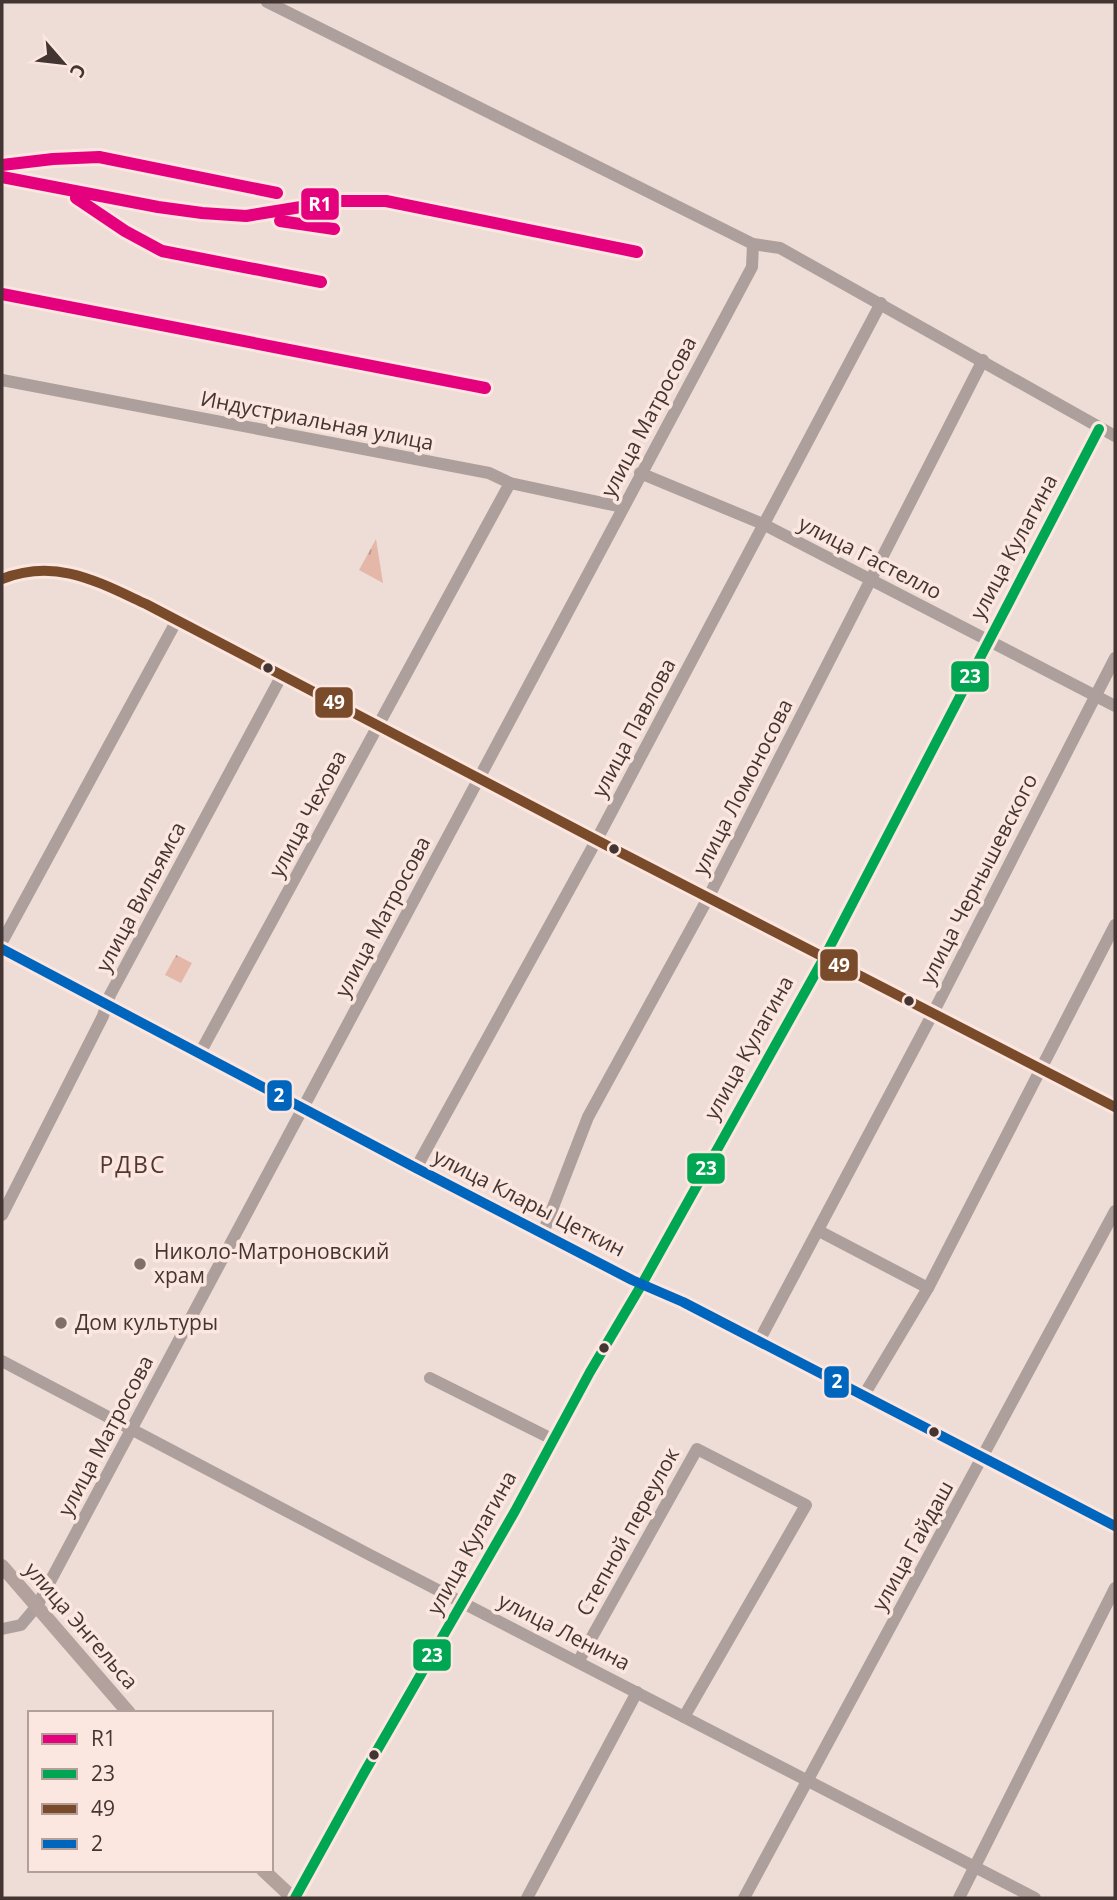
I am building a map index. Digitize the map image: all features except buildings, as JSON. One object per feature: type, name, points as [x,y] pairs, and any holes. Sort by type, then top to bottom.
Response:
[{"type":"main road","name":"улица Клары Цеткин","points":[[642,1284],[683,1301],[1115,1527]]},
{"type":"main road","name":"улица Кулагина","points":[[294,1898],[464,1602],[552,1438],[642,1284]]},
{"type":"main road","name":"улица Энгельса","points":[[2,1566],[127,1711]]},
{"type":"main road","points":[[265,1872],[294,1898]]},
{"type":"street","points":[[267,2],[753,243],[780,248],[1115,436]]},
{"type":"street","name":"улица Матросова","points":[[37,1606],[752,267],[753,243]]},
{"type":"street","name":"улица Павлова","points":[[416,1168],[596,841],[881,303]]},
{"type":"street","name":"улица Ломоносова","points":[[543,1233],[588,1117],[708,898],[983,360]]},
{"type":"street","name":"Индустриальная улица","points":[[2,380],[489,473],[510,483],[622,507]]},
{"type":"street","name":"улица Кулагина","points":[[642,1284],[824,958],[1100,429]]},
{"type":"street","name":"улица Гастелло","points":[[640,473],[762,524],[1115,706]]},
{"type":"street","name":"улица Чехова","points":[[200,1054],[510,483]]},
{"type":"street","points":[[2,579],[27,570],[63,571],[95,581],[177,620],[596,841],[1115,1107]]},
{"type":"street","points":[[2,942],[177,620]]},
{"type":"street","name":"улица Чернышевского","points":[[759,1341],[819,1231],[1115,658]]},
{"type":"street","name":"улица Вильямса","points":[[2,1215],[107,1004],[282,675]]},
{"type":"street","points":[[864,1395],[928,1288],[1115,925]]},
{"type":"street","name":"улица Клары Цеткин","points":[[2,949],[642,1284]]},
{"type":"street","name":"улица Гайдаш","points":[[744,1898],[1115,1211]]},
{"type":"street","points":[[819,1231],[928,1288]]},
{"type":"street","name":"улица Ленина","points":[[2,1361],[1035,1898]]},
{"type":"street","points":[[429,1378],[552,1438]]},
{"type":"street","name":"Степной переулок","points":[[578,1662],[697,1449],[806,1505],[684,1717]]},
{"type":"street","points":[[959,1898],[1115,1588]]},
{"type":"street","points":[[2,1629],[21,1625],[37,1606]]},
{"type":"street","points":[[527,1898],[637,1692]]},
{"type":"green space","points":[[376,539],[383,583],[359,570]]},
{"type":"green space","points":[[176,955],[192,963],[181,983],[165,975]]},
{"type":"transit line","name":"R1","points":[[2,165],[99,157],[277,193]]},
{"type":"transit line","name":"R1","points":[[2,177],[158,207],[246,216],[338,201],[386,201],[637,252]]},
{"type":"transit line","name":"R1","points":[[76,198],[125,231],[162,251],[321,282]]},
{"type":"transit line","name":"R1","points":[[280,221],[334,229]]},
{"type":"transit line","name":"R1","points":[[2,294],[485,388]]},
{"type":"transit line","name":"23","points":[[295,1898],[824,958],[1099,429]]},
{"type":"transit line","name":"49","points":[[2,579],[40,571],[76,575],[146,604],[1115,1107]]},
{"type":"transit line","name":"2","points":[[2,949],[632,1280],[683,1302],[1115,1526]]},
{"type":"place","name":"Николо-Матроновский храм","points":[[140,1264]]},
{"type":"place","name":"Дом культуры","points":[[61,1323]]},
{"type":"district","name":"РДВС","points":[[133,1165]]}]
